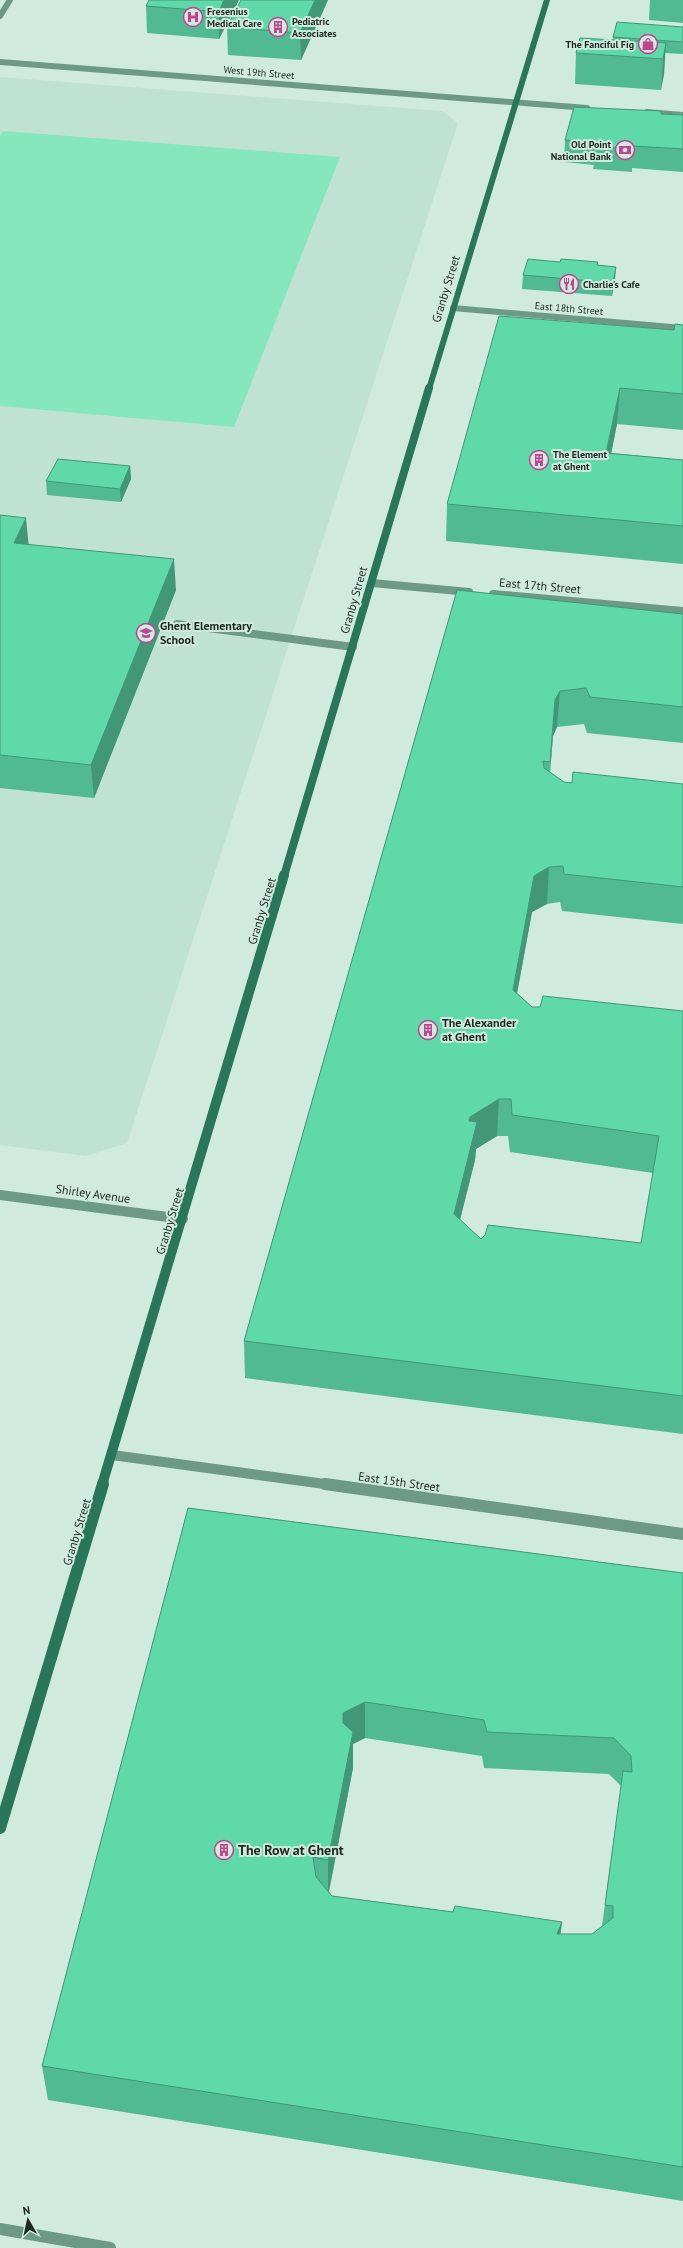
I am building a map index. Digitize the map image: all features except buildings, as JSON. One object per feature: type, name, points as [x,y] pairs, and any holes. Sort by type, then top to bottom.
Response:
[{"type":"street","points":[[0,16],[10,0]]},
{"type":"street","name":"Granby Street","points":[[0,1828],[183,1219],[453,308],[547,0]]},
{"type":"street","name":"West 19th Street","points":[[0,62],[591,108]]},
{"type":"street","points":[[637,112],[683,115]]},
{"type":"street","name":"East 18th Street","points":[[453,308],[683,328]]},
{"type":"street","name":"East 17th Street","points":[[372,583],[683,611]]},
{"type":"street","points":[[177,624],[353,647]]},
{"type":"street","name":"Shirley Avenue","points":[[0,1195],[183,1219]]},
{"type":"street","name":"East 15th Street","points":[[112,1455],[683,1534]]},
{"type":"street","points":[[0,2229],[110,2248]]},
{"type":"shaded area","name":"Ghent Elementary School","points":[[0,77],[442,111],[458,123],[127,1143],[86,1156],[0,1145]]},
{"type":"green space","points":[[3,131],[340,157],[234,427],[0,406],[0,135]]},
{"type":"place","name":"Fresenius Medical Care","points":[[193,17]]},
{"type":"place","name":"Pediatric Associates","points":[[278,27]]},
{"type":"place","name":"The Fanciful Fig","points":[[648,44]]},
{"type":"place","name":"Old Point National Bank","points":[[625,150]]},
{"type":"place","name":"Charlie's Cafe","points":[[569,284]]},
{"type":"place","name":"The Element at Ghent","points":[[539,460]]},
{"type":"place","name":"Ghent Elementary School","points":[[146,633]]},
{"type":"place","name":"The Alexander at Ghent","points":[[428,1030]]},
{"type":"place","name":"The Row at Ghent","points":[[224,1850]]}]
